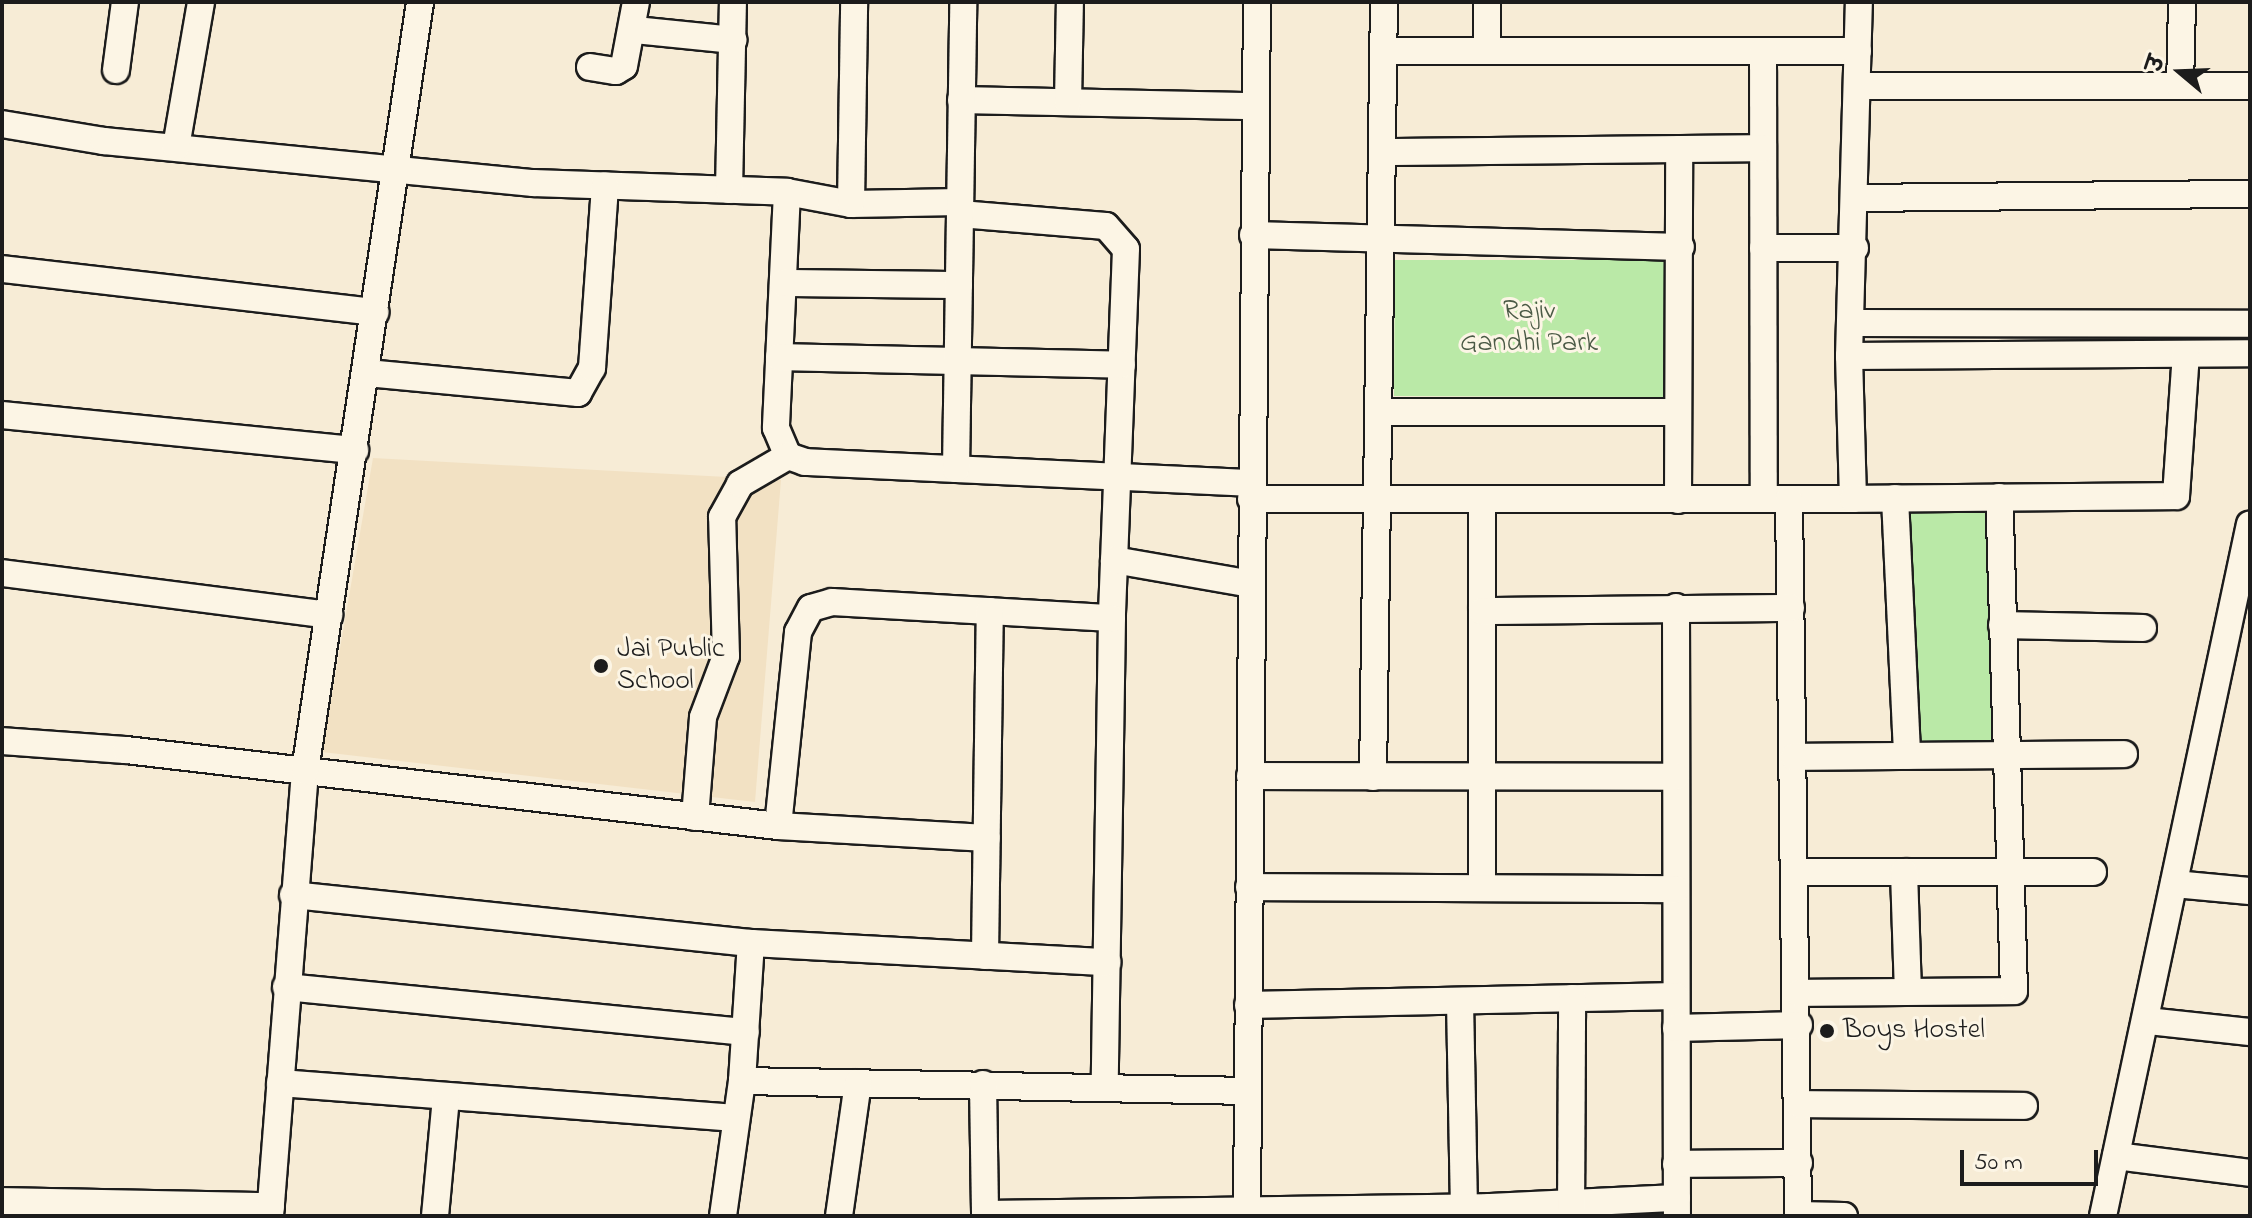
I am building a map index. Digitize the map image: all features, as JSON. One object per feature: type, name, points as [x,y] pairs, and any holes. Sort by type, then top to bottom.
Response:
[{"type":"street","points":[[116,70],[124,2]]},
{"type":"street","points":[[176,147],[201,2]]},
{"type":"street","points":[[2,1201],[271,1211],[293,895],[305,771],[367,373],[420,2]]},
{"type":"street","points":[[590,67],[616,71],[624,66],[635,30],[636,2]]},
{"type":"street","points":[[729,190],[733,2]]},
{"type":"street","points":[[851,204],[854,2]]},
{"type":"street","points":[[956,469],[963,2]]},
{"type":"street","points":[[1068,102],[1070,2]]},
{"type":"street","points":[[1247,1210],[1257,2]]},
{"type":"street","points":[[1373,777],[1383,243],[1384,2]]},
{"type":"street","points":[[1487,2],[1487,51]]},
{"type":"street","points":[[1853,499],[1849,356],[1855,248],[1859,2]]},
{"type":"street","points":[[2180,86],[2182,2]]},
{"type":"street","points":[[635,30],[733,40]]},
{"type":"street","points":[[1384,51],[1858,51]]},
{"type":"street","points":[[1763,51],[1763,248],[1776,499],[1791,608],[1799,993],[1798,1216],[1844,1216]]},
{"type":"street","points":[[1857,86],[2250,86]]},
{"type":"street","points":[[961,100],[1255,106]]},
{"type":"street","points":[[2,124],[176,147],[394,169],[605,185],[787,192],[851,204],[960,208],[1089,223],[1118,235],[1126,249],[1112,618],[1105,1086]]},
{"type":"street","points":[[1383,152],[1763,148]]},
{"type":"street","points":[[1678,500],[1679,149]]},
{"type":"street","points":[[367,373],[578,393],[592,368],[605,185]]},
{"type":"street","points":[[787,192],[776,428],[788,456],[805,462],[1119,477],[1379,500],[2176,496],[2186,354]]},
{"type":"street","points":[[1856,198],[2250,194]]},
{"type":"street","points":[[1253,235],[1383,243],[1681,247]]},
{"type":"street","points":[[1763,248],[1855,248]]},
{"type":"street","points":[[2,269],[376,312]]},
{"type":"street","points":[[783,283],[959,285]]},
{"type":"street","points":[[1851,323],[2250,324]]},
{"type":"street","points":[[1849,356],[2250,353]]},
{"type":"street","points":[[779,357],[1122,365]]},
{"type":"street","points":[[1380,412],[1678,412]]},
{"type":"street","points":[[2,415],[355,450]]},
{"type":"street","points":[[695,817],[703,717],[726,656],[722,517],[740,484],[788,456]]},
{"type":"street","points":[[1799,993],[2014,991],[1999,497]]},
{"type":"street","points":[[1895,498],[1907,756]]},
{"type":"street","points":[[1482,500],[1482,888]]},
{"type":"street","points":[[2103,1216],[2148,1021],[2250,524]]},
{"type":"street","points":[[1114,560],[1251,584]]},
{"type":"street","points":[[2,573],[329,615]]},
{"type":"street","points":[[778,826],[798,632],[811,608],[832,602],[1112,618]]},
{"type":"street","points":[[983,1084],[985,1215],[1247,1210],[1375,1212],[1464,1207],[1677,1207],[1676,607]]},
{"type":"street","points":[[1482,611],[1791,608]]},
{"type":"street","points":[[985,956],[990,611]]},
{"type":"street","points":[[2002,625],[2143,628]]},
{"type":"street","points":[[2,741],[305,771],[778,826],[987,838]]},
{"type":"street","points":[[1794,757],[2124,754]]},
{"type":"street","points":[[1250,776],[1676,777]]},
{"type":"street","points":[[1796,872],[2093,872]]},
{"type":"street","points":[[1904,872],[1908,990]]},
{"type":"street","points":[[2174,884],[2250,891]]},
{"type":"street","points":[[1249,887],[1676,889]]},
{"type":"street","points":[[293,895],[751,943],[1107,962]]},
{"type":"street","points":[[723,1216],[742,1081],[751,943]]},
{"type":"street","points":[[2129,1104],[2159,968]]},
{"type":"street","points":[[286,987],[746,1032]]},
{"type":"street","points":[[1248,1005],[1676,996]]},
{"type":"street","points":[[1571,1209],[1572,998]]},
{"type":"street","points":[[1460,1001],[1464,1207]]},
{"type":"street","points":[[2148,1021],[2250,1032]]},
{"type":"street","points":[[1676,1028],[1799,1025]]},
{"type":"street","points":[[742,1081],[1248,1091]]},
{"type":"street","points":[[280,1083],[736,1118]]},
{"type":"street","points":[[839,1216],[858,1083]]},
{"type":"street","points":[[435,1216],[446,1097]]},
{"type":"street","points":[[1799,1104],[2024,1106]]},
{"type":"street","points":[[2116,1156],[2250,1173]]},
{"type":"street","points":[[1676,1164],[1799,1163]]},
{"type":"shaded area","points":[[373,458],[781,480],[755,802],[322,752]]},
{"type":"green space","name":"Rajiv Gandhi Park","points":[[1395,260],[1665,260],[1664,397],[1394,396]]},
{"type":"green space","points":[[1903,506],[1987,510],[1994,744],[1912,745]]},
{"type":"place","name":"Jai Public School","points":[[601,666]]},
{"type":"place","name":"Boys Hostel","points":[[1827,1031]]}]
